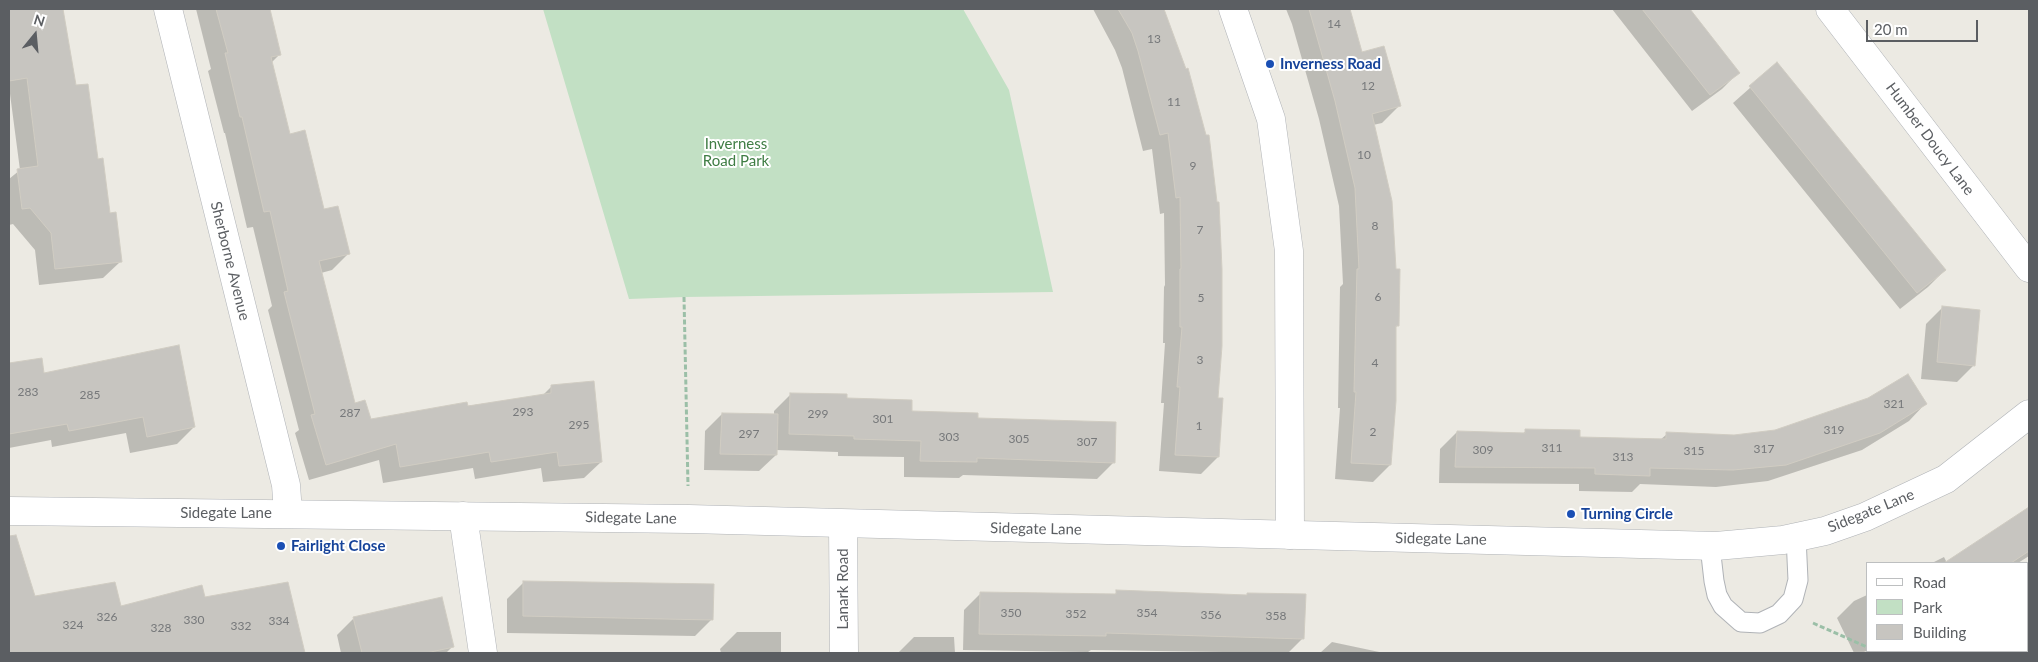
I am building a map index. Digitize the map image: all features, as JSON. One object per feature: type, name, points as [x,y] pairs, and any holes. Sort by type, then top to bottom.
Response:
[{"type":"street","name":"Sherborne Avenue","points":[[168,9],[284,476],[288,513]]},
{"type":"street","points":[[1233,9],[1270,119],[1289,251],[1290,535]]},
{"type":"street","name":"Humber Doucy Lane","points":[[1830,9],[2029,268]]},
{"type":"street","name":"Sidegate Lane","points":[[9,511],[689,519],[1710,546],[1783,540],[1825,531],[1865,517],[1946,479],[2029,414]]},
{"type":"street","points":[[463,516],[483,653]]},
{"type":"street","name":"Lanark Road","points":[[843,524],[844,653]]},
{"type":"lane","points":[[1710,546],[1717,595],[1723,606],[1741,622],[1760,623],[1779,614],[1793,600],[1798,580],[1796,537]]},
{"type":"path","points":[[684,297],[688,491]]},
{"type":"path","points":[[1812,623],[1866,647]]},
{"type":"green space","name":"Inverness Road Park","points":[[543,9],[963,9],[1009,90],[1053,292],[629,299]]},
{"type":"building","points":[[9,9],[63,9],[76,85],[88,84],[98,159],[103,158],[110,213],[116,212],[122,262],[55,269],[51,233],[30,208],[22,209],[17,169],[38,166],[27,78],[9,81]]},
{"type":"building","points":[[216,9],[270,9],[281,55],[271,57],[290,134],[305,130],[324,209],[338,206],[350,254],[319,261],[355,403],[365,400],[371,419],[467,402],[468,406],[551,393],[551,385],[594,381],[602,462],[559,466],[557,452],[491,462],[489,452],[400,467],[396,444],[326,465],[311,415],[315,414],[284,292],[288,291],[270,211],[264,212],[225,53],[228,53]]},
{"type":"building","points":[[1118,9],[1164,9],[1186,69],[1188,68],[1206,135],[1209,135],[1217,202],[1219,202],[1222,269],[1222,346],[1218,398],[1223,398],[1219,457],[1175,455],[1180,387],[1177,387],[1182,327],[1180,327],[1180,197],[1176,198],[1168,133],[1160,135],[1132,33]]},
{"type":"building","points":[[1309,9],[1350,9],[1362,52],[1384,46],[1401,106],[1372,114],[1392,201],[1396,269],[1400,269],[1399,326],[1396,326],[1396,401],[1391,465],[1351,463],[1356,392],[1354,392],[1357,269],[1359,269],[1355,188],[1335,101]]},
{"type":"building","points":[[1642,9],[1690,9],[1740,73],[1710,95]]},
{"type":"building","points":[[1777,62],[1946,270],[1917,293],[1749,86]]},
{"type":"building","points":[[1942,306],[1980,310],[1975,366],[1937,362]]},
{"type":"building","points":[[179,345],[195,427],[147,437],[143,417],[69,431],[67,424],[9,434],[9,363],[42,358],[44,373]]},
{"type":"building","points":[[1908,374],[1927,404],[1880,433],[1786,465],[1733,470],[1650,468],[1650,476],[1595,474],[1595,468],[1455,467],[1457,431],[1525,433],[1525,429],[1580,430],[1580,437],[1666,439],[1666,432],[1734,435],[1775,430],[1868,398]]},
{"type":"building","points":[[790,393],[847,394],[847,398],[912,400],[912,411],[978,413],[978,418],[1116,422],[1115,463],[977,458],[977,462],[920,461],[921,441],[854,439],[854,436],[789,434]]},
{"type":"building","points":[[722,413],[778,414],[777,455],[720,454]]},
{"type":"building","points":[[2029,507],[2029,551],[2012,562],[1946,562]]},
{"type":"building","points":[[16,535],[35,596],[115,582],[121,606],[202,585],[205,597],[288,582],[305,653],[9,653],[9,536]]},
{"type":"building","points":[[523,581],[714,584],[713,620],[523,616]]},
{"type":"building","points":[[1116,590],[1247,595],[1247,593],[1306,594],[1304,639],[1106,633],[1106,636],[979,634],[980,592],[1116,594]]},
{"type":"building","points":[[442,597],[454,647],[426,653],[362,653],[353,617]]},
{"type":"place","name":"Inverness Road","points":[[1270,64]]},
{"type":"place","name":"Turning Circle","points":[[1571,514]]},
{"type":"place","name":"Fairlight Close","points":[[281,546]]}]
